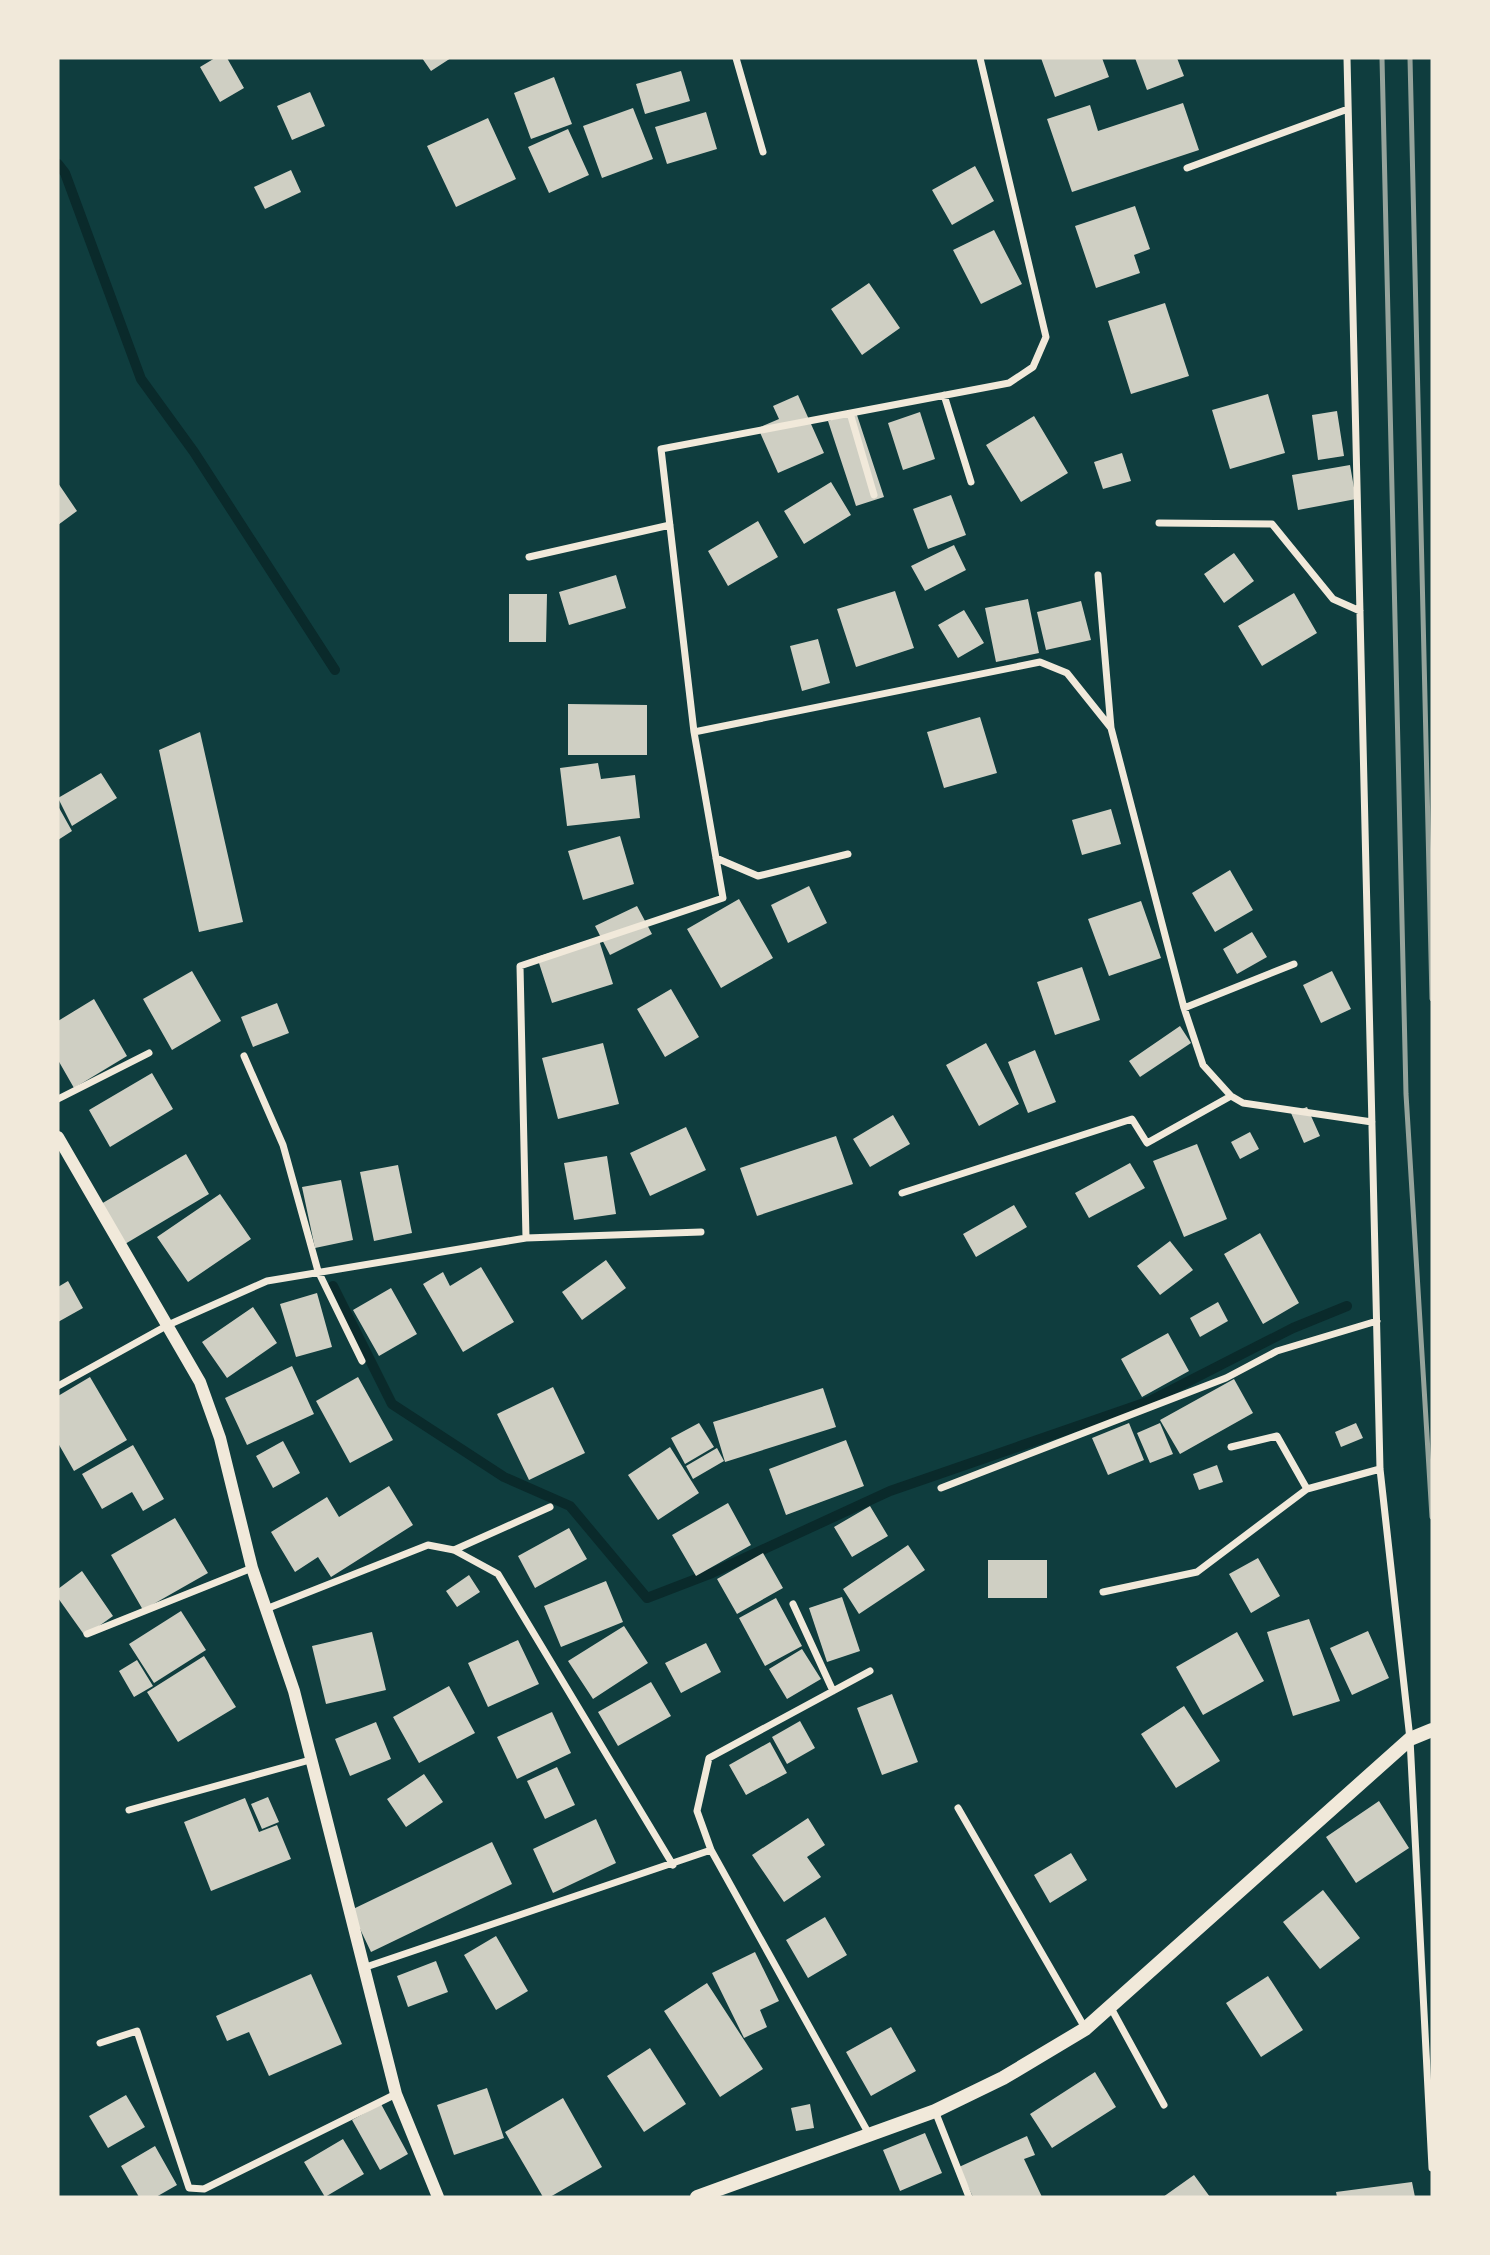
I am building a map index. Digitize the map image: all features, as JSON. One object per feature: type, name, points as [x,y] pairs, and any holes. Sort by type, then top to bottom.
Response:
[{"type":"main road","points":[[697,2197],[934,2111],[1003,2078],[1085,2029],[1410,1739],[1432,1730]]},
{"type":"street","points":[[736,58],[764,152]]},
{"type":"street","points":[[526,1238],[520,966],[723,898],[695,733],[661,449],[1009,383],[1034,367],[1045,337],[981,58]]},
{"type":"street","points":[[1347,58],[1380,1469],[1410,1739],[1432,2168]]},
{"type":"street","points":[[1187,168],[1348,109]]},
{"type":"street","points":[[944,395],[971,482]]},
{"type":"street","points":[[850,413],[874,495]]},
{"type":"street","points":[[1159,523],[1272,524],[1333,599],[1360,611]]},
{"type":"street","points":[[529,557],[670,524]]},
{"type":"street","points":[[1098,575],[1111,729],[1184,1008],[1203,1065],[1231,1096],[1243,1102],[1372,1122]]},
{"type":"street","points":[[695,733],[1040,662],[1067,673],[1111,729]]},
{"type":"street","points":[[716,858],[758,876],[848,854]]},
{"type":"street","points":[[1184,1008],[1294,964]]},
{"type":"street","points":[[58,1099],[149,1053]]},
{"type":"street","points":[[244,1056],[283,1145],[318,1271],[362,1361]]},
{"type":"street","points":[[902,1193],[1132,1119],[1147,1143],[1231,1096]]},
{"type":"street","points":[[58,1137],[200,1382],[220,1438],[251,1568],[294,1692],[396,2094],[438,2197]]},
{"type":"street","points":[[58,1385],[168,1325],[267,1281],[526,1238],[701,1232]]},
{"type":"street","points":[[942,1488],[1226,1378],[1277,1351],[1377,1321]]},
{"type":"street","points":[[1231,1447],[1277,1436],[1307,1489]]},
{"type":"street","points":[[1103,1592],[1197,1572],[1307,1489],[1380,1469]]},
{"type":"street","points":[[454,1550],[550,1507]]},
{"type":"street","points":[[265,1609],[428,1545],[454,1550],[498,1574],[673,1865]]},
{"type":"street","points":[[87,1634],[251,1568]]},
{"type":"street","points":[[793,1604],[833,1691]]},
{"type":"street","points":[[870,1671],[709,1758],[697,1811],[711,1850],[870,2136]]},
{"type":"street","points":[[129,1810],[310,1760]]},
{"type":"street","points":[[958,1808],[1085,2029]]},
{"type":"street","points":[[363,1968],[711,1850]]},
{"type":"street","points":[[1111,2008],[1164,2105]]},
{"type":"street","points":[[100,2043],[137,2031],[189,2188],[204,2189],[396,2094]]},
{"type":"street","points":[[934,2111],[969,2197]]},
{"type":"building","points":[[215,58],[227,58],[244,88],[220,102],[200,67]]},
{"type":"building","points":[[422,58],[451,58],[431,71]]},
{"type":"building","points":[[1041,58],[1102,58],[1109,77],[1055,97]]},
{"type":"building","points":[[1135,58],[1177,58],[1184,76],[1147,90]]},
{"type":"building","points":[[681,71],[690,101],[645,114],[636,84]]},
{"type":"building","points":[[554,77],[572,124],[531,139],[514,93]]},
{"type":"building","points":[[310,92],[325,126],[292,140],[277,106]]},
{"type":"building","points":[[1183,103],[1199,150],[1072,192],[1047,119],[1090,105],[1098,131]]},
{"type":"building","points":[[633,108],[653,159],[602,178],[583,126]]},
{"type":"building","points":[[706,112],[717,149],[667,164],[655,127]]},
{"type":"building","points":[[488,118],[516,179],[456,207],[427,146]]},
{"type":"building","points":[[568,129],[589,175],[549,193],[528,147]]},
{"type":"building","points":[[975,166],[994,201],[952,225],[932,190]]},
{"type":"building","points":[[291,170],[301,192],[265,209],[254,187]]},
{"type":"building","points":[[1135,206],[1150,249],[1134,255],[1140,273],[1096,288],[1075,226]]},
{"type":"building","points":[[994,230],[1022,284],[981,304],[953,250]]},
{"type":"building","points":[[869,283],[900,328],[862,355],[831,309]]},
{"type":"building","points":[[1165,303],[1189,376],[1131,394],[1108,321]]},
{"type":"building","points":[[1268,394],[1285,453],[1230,469],[1212,410]]},
{"type":"building","points":[[798,395],[824,453],[778,473],[758,428],[779,419],[773,406]]},
{"type":"building","points":[[1337,411],[1344,456],[1318,460],[1312,415]]},
{"type":"building","points":[[856,412],[884,497],[856,506],[828,421]]},
{"type":"building","points":[[920,412],[935,459],[903,470],[888,423]]},
{"type":"building","points":[[1034,416],[1068,473],[1021,502],[986,445]]},
{"type":"building","points":[[1122,453],[1131,481],[1103,489],[1094,462]]},
{"type":"building","points":[[1350,465],[1356,499],[1298,510],[1292,475]]},
{"type":"building","points":[[831,482],[851,515],[804,544],[784,511]]},
{"type":"building","points":[[58,483],[77,511],[58,525]]},
{"type":"building","points":[[951,495],[966,535],[928,549],[913,509]]},
{"type":"building","points":[[758,521],[778,557],[728,586],[708,551]]},
{"type":"building","points":[[954,545],[966,570],[925,591],[911,566]]},
{"type":"building","points":[[1234,553],[1254,581],[1224,603],[1204,574]]},
{"type":"building","points":[[616,575],[626,608],[569,625],[559,592]]},
{"type":"building","points":[[895,591],[914,648],[856,667],[837,609]]},
{"type":"building","points":[[1294,593],[1317,633],[1262,666],[1238,626]]},
{"type":"building","points":[[509,594],[547,594],[546,642],[509,642]]},
{"type":"building","points":[[1028,599],[1039,653],[996,662],[985,608]]},
{"type":"building","points":[[1081,601],[1091,640],[1046,650],[1037,612]]},
{"type":"building","points":[[964,610],[984,643],[958,658],[938,625]]},
{"type":"building","points":[[818,639],[830,683],[802,691],[790,646]]},
{"type":"building","points":[[568,704],[647,705],[647,755],[568,755]]},
{"type":"building","points":[[980,717],[997,773],[944,788],[927,732]]},
{"type":"building","points":[[200,732],[243,922],[199,932],[159,750]]},
{"type":"building","points":[[598,763],[601,779],[635,775],[640,818],[567,826],[560,768]]},
{"type":"building","points":[[101,773],[117,798],[72,826],[58,798]]},
{"type":"building","points":[[58,806],[72,831],[58,840]]},
{"type":"building","points":[[1111,809],[1121,844],[1082,855],[1072,820]]},
{"type":"building","points":[[620,836],[634,884],[583,900],[568,851]]},
{"type":"building","points":[[1230,870],[1253,910],[1215,932],[1192,893]]},
{"type":"building","points":[[809,886],[827,923],[788,943],[771,905]]},
{"type":"building","points":[[739,899],[773,958],[721,988],[687,929]]},
{"type":"building","points":[[1141,901],[1161,958],[1109,976],[1088,919]]},
{"type":"building","points":[[637,906],[652,934],[610,955],[595,926]]},
{"type":"building","points":[[1252,932],[1267,957],[1237,974],[1223,949]]},
{"type":"building","points":[[598,937],[613,984],[552,1003],[537,957]]},
{"type":"building","points":[[1082,967],[1100,1020],[1055,1035],[1037,982]]},
{"type":"building","points":[[192,971],[221,1021],[172,1050],[143,999]]},
{"type":"building","points":[[1332,971],[1351,1009],[1321,1023],[1303,985]]},
{"type":"building","points":[[671,989],[699,1037],[665,1057],[637,1009]]},
{"type":"building","points":[[94,999],[127,1056],[74,1088],[58,1060],[58,1021]]},
{"type":"building","points":[[277,1003],[289,1033],[253,1047],[241,1017]]},
{"type":"building","points":[[1180,1026],[1191,1043],[1140,1077],[1129,1061]]},
{"type":"building","points":[[603,1043],[619,1104],[558,1119],[542,1058]]},
{"type":"building","points":[[986,1043],[1019,1104],[979,1126],[946,1065]]},
{"type":"building","points":[[1035,1050],[1056,1102],[1028,1113],[1008,1062]]},
{"type":"building","points":[[152,1073],[173,1109],[110,1147],[89,1110]]},
{"type":"building","points":[[1307,1107],[1320,1136],[1304,1143],[1291,1113]]},
{"type":"building","points":[[893,1115],[910,1144],[870,1167],[853,1139]]},
{"type":"building","points":[[686,1127],[706,1170],[650,1196],[630,1153]]},
{"type":"building","points":[[1250,1132],[1259,1149],[1240,1159],[1231,1142]]},
{"type":"building","points":[[836,1136],[853,1184],[757,1216],[740,1168]]},
{"type":"building","points":[[1197,1144],[1227,1219],[1184,1237],[1153,1161]]},
{"type":"building","points":[[186,1154],[209,1194],[125,1244],[101,1204]]},
{"type":"building","points":[[607,1156],[616,1214],[574,1220],[564,1163]]},
{"type":"building","points":[[1130,1163],[1145,1188],[1089,1218],[1075,1193]]},
{"type":"building","points":[[398,1165],[412,1233],[374,1241],[360,1172]]},
{"type":"building","points":[[341,1180],[353,1240],[315,1248],[302,1187]]},
{"type":"building","points":[[220,1194],[251,1239],[188,1282],[157,1237]]},
{"type":"building","points":[[1014,1205],[1027,1227],[976,1257],[963,1234]]},
{"type":"building","points":[[1260,1233],[1299,1303],[1263,1324],[1224,1254]]},
{"type":"building","points":[[1170,1241],[1193,1270],[1160,1295],[1137,1266]]},
{"type":"building","points":[[606,1260],[626,1288],[582,1320],[562,1292]]},
{"type":"building","points":[[481,1267],[514,1322],[463,1352],[423,1284],[443,1272],[450,1286]]},
{"type":"building","points":[[68,1281],[83,1308],[58,1322],[58,1287]]},
{"type":"building","points":[[391,1288],[417,1334],[379,1356],[353,1310]]},
{"type":"building","points":[[317,1293],[332,1347],[296,1357],[280,1304]]},
{"type":"building","points":[[1218,1302],[1228,1321],[1200,1337],[1190,1318]]},
{"type":"building","points":[[253,1307],[277,1343],[227,1378],[202,1342]]},
{"type":"building","points":[[1168,1333],[1189,1371],[1142,1397],[1121,1359]]},
{"type":"building","points":[[292,1366],[314,1414],[247,1445],[225,1398]]},
{"type":"building","points":[[90,1377],[127,1440],[74,1471],[58,1443],[58,1396]]},
{"type":"building","points":[[358,1377],[393,1440],[350,1463],[316,1401]]},
{"type":"building","points":[[1234,1379],[1253,1413],[1180,1454],[1160,1420]]},
{"type":"building","points":[[553,1387],[585,1453],[529,1480],[497,1414]]},
{"type":"building","points":[[823,1388],[836,1427],[725,1462],[713,1422]]},
{"type":"building","points":[[699,1423],[714,1447],[685,1464],[671,1438]]},
{"type":"building","points":[[1129,1423],[1144,1460],[1108,1475],[1092,1438]]},
{"type":"building","points":[[1160,1423],[1173,1454],[1150,1463],[1137,1433]]},
{"type":"building","points":[[1356,1423],[1363,1438],[1341,1447],[1335,1432]]},
{"type":"building","points":[[846,1440],[864,1486],[786,1515],[769,1469]]},
{"type":"building","points":[[283,1441],[300,1473],[273,1488],[256,1456]]},
{"type":"building","points":[[133,1445],[164,1499],[143,1511],[132,1492],[102,1509],[82,1474]]},
{"type":"building","points":[[670,1447],[699,1493],[658,1520],[628,1475]]},
{"type":"building","points":[[717,1448],[724,1461],[693,1479],[686,1466]]},
{"type":"building","points":[[1217,1465],[1223,1482],[1199,1490],[1193,1474]]},
{"type":"building","points":[[389,1486],[413,1525],[331,1577],[318,1557],[295,1572],[271,1532],[327,1497],[339,1517]]},
{"type":"building","points":[[728,1503],[751,1545],[696,1576],[672,1535]]},
{"type":"building","points":[[870,1506],[888,1536],[852,1557],[834,1527]]},
{"type":"building","points":[[175,1518],[208,1573],[143,1610],[111,1555]]},
{"type":"building","points":[[569,1528],[587,1559],[535,1588],[518,1556]]},
{"type":"building","points":[[908,1545],[925,1570],[859,1614],[843,1589]]},
{"type":"building","points":[[763,1553],[783,1588],[737,1614],[717,1579]]},
{"type":"building","points":[[1258,1558],[1280,1596],[1251,1613],[1229,1574]]},
{"type":"building","points":[[988,1560],[1047,1560],[1047,1598],[988,1598]]},
{"type":"building","points":[[82,1571],[113,1616],[85,1636],[58,1598],[58,1589]]},
{"type":"building","points":[[469,1575],[480,1592],[457,1607],[446,1591]]},
{"type":"building","points":[[606,1581],[623,1622],[561,1647],[544,1606]]},
{"type":"building","points":[[842,1597],[860,1651],[827,1662],[809,1608]]},
{"type":"building","points":[[776,1598],[802,1646],[765,1666],[739,1618]]},
{"type":"building","points":[[181,1611],[206,1650],[154,1683],[129,1644]]},
{"type":"building","points":[[1309,1619],[1340,1701],[1293,1716],[1267,1632]]},
{"type":"building","points":[[624,1626],[648,1663],[593,1699],[568,1661]]},
{"type":"building","points":[[1368,1631],[1389,1678],[1352,1695],[1330,1648]]},
{"type":"building","points":[[372,1632],[386,1690],[326,1704],[312,1646]]},
{"type":"building","points":[[1237,1632],[1264,1681],[1203,1715],[1176,1667]]},
{"type":"building","points":[[518,1640],[539,1684],[488,1707],[468,1663]]},
{"type":"building","points":[[706,1643],[721,1672],[681,1693],[665,1663]]},
{"type":"building","points":[[802,1649],[821,1679],[787,1699],[769,1669]]},
{"type":"building","points":[[204,1656],[236,1707],[178,1742],[147,1692]]},
{"type":"building","points":[[137,1660],[153,1686],[134,1697],[119,1671]]},
{"type":"building","points":[[651,1682],[671,1716],[618,1746],[598,1712]]},
{"type":"building","points":[[449,1686],[475,1733],[419,1763],[393,1717]]},
{"type":"building","points":[[892,1694],[918,1762],[882,1775],[857,1708]]},
{"type":"building","points":[[1184,1706],[1220,1761],[1176,1788],[1141,1734]]},
{"type":"building","points":[[552,1712],[571,1753],[517,1779],[497,1737]]},
{"type":"building","points":[[800,1721],[815,1748],[787,1764],[772,1737]]},
{"type":"building","points":[[376,1722],[391,1759],[350,1776],[335,1739]]},
{"type":"building","points":[[770,1742],[787,1773],[746,1795],[729,1765]]},
{"type":"building","points":[[557,1767],[575,1805],[545,1819],[527,1781]]},
{"type":"building","points":[[424,1774],[443,1802],[406,1827],[387,1799]]},
{"type":"building","points":[[268,1797],[279,1822],[262,1829],[251,1804]]},
{"type":"building","points":[[245,1798],[259,1832],[277,1825],[291,1859],[211,1891],[184,1822]]},
{"type":"building","points":[[1379,1801],[1409,1848],[1356,1883],[1326,1837]]},
{"type":"building","points":[[808,1818],[825,1845],[807,1857],[821,1877],[784,1902],[752,1855]]},
{"type":"building","points":[[596,1819],[616,1863],[553,1893],[533,1849]]},
{"type":"building","points":[[492,1842],[512,1884],[371,1952],[351,1910]]},
{"type":"building","points":[[1071,1853],[1087,1880],[1050,1903],[1034,1875]]},
{"type":"building","points":[[1323,1890],[1360,1938],[1320,1969],[1283,1922]]},
{"type":"building","points":[[825,1917],[847,1955],[808,1978],[786,1940]]},
{"type":"building","points":[[496,1936],[528,1991],[496,2010],[464,1955]]},
{"type":"building","points":[[755,1952],[779,2001],[760,2010],[767,2027],[744,2038],[712,1973]]},
{"type":"building","points":[[436,1961],[448,1992],[408,2007],[397,1976]]},
{"type":"building","points":[[311,1974],[342,2044],[269,2076],[249,2032],[227,2041],[216,2016]]},
{"type":"building","points":[[1268,1976],[1303,2030],[1261,2057],[1226,2003]]},
{"type":"building","points":[[707,1983],[763,2069],[720,2097],[664,2011]]},
{"type":"building","points":[[891,2027],[916,2071],[871,2096],[846,2052]]},
{"type":"building","points":[[650,2048],[686,2104],[644,2132],[607,2076]]},
{"type":"building","points":[[1095,2072],[1116,2107],[1052,2148],[1030,2114]]},
{"type":"building","points":[[487,2088],[504,2138],[454,2155],[437,2105]]},
{"type":"building","points":[[126,2095],[145,2127],[108,2148],[89,2116]]},
{"type":"building","points":[[563,2098],[602,2167],[550,2197],[543,2197],[505,2132]]},
{"type":"building","points":[[381,2104],[408,2154],[380,2170],[352,2120]]},
{"type":"building","points":[[810,2104],[814,2128],[796,2131],[791,2108]]},
{"type":"building","points":[[925,2133],[942,2173],[900,2191],[883,2150]]},
{"type":"building","points":[[1027,2136],[1035,2155],[1024,2159],[1042,2197],[973,2197],[959,2167]]},
{"type":"building","points":[[343,2139],[364,2174],[325,2197],[304,2162]]},
{"type":"building","points":[[155,2146],[177,2185],[156,2197],[139,2197],[121,2166]]},
{"type":"building","points":[[1194,2175],[1210,2197],[1163,2197]]},
{"type":"building","points":[[1412,2182],[1415,2197],[1337,2197],[1336,2192]]},
{"type":"waterway","points":[[58,164],[65,173],[141,379],[194,452],[335,670]]},
{"type":"waterway","points":[[333,1286],[392,1404],[504,1477],[570,1506],[647,1598],[712,1573],[890,1491],[1150,1401],[1293,1328],[1347,1306]]},
{"type":"railway","points":[[1382,58],[1406,1094],[1432,1517]]},
{"type":"railway","points":[[1410,58],[1432,999]]}]
